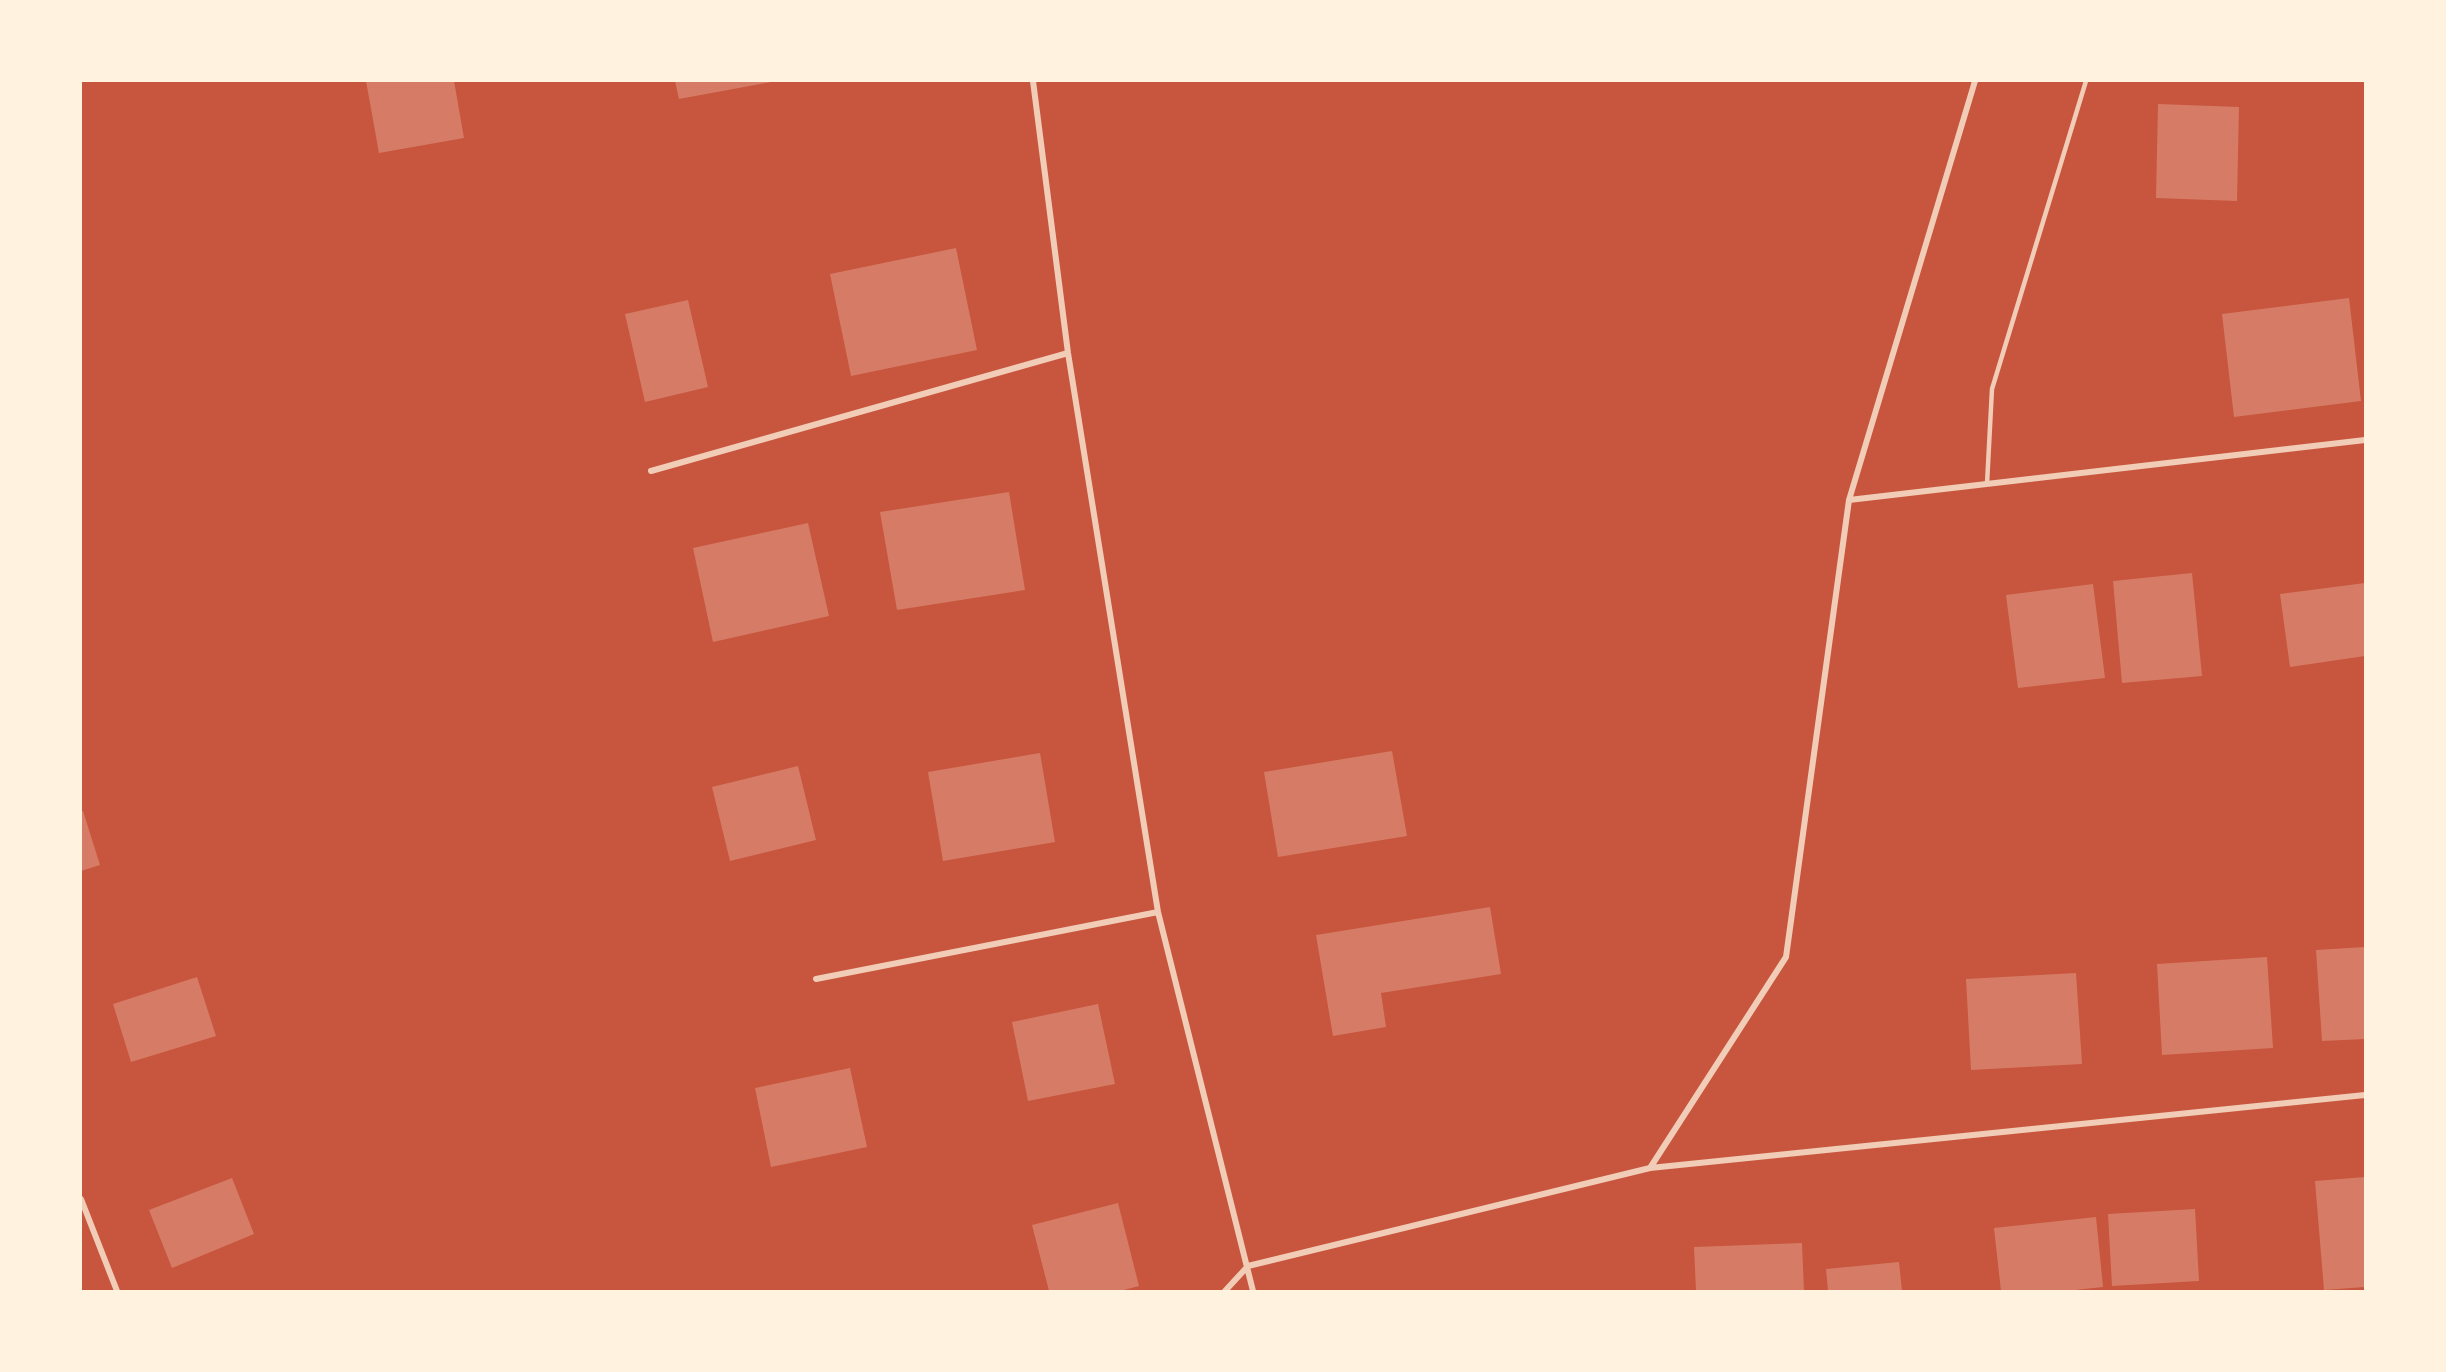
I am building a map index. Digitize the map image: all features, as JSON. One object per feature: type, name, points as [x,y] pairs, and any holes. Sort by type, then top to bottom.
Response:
[{"type":"street","points":[[1033,81],[1068,353],[1158,912],[1253,1291]]},
{"type":"street","points":[[1650,1168],[1785,957],[1849,500],[1975,81]]},
{"type":"street","points":[[651,471],[1068,353]]},
{"type":"street","points":[[1849,500],[2365,440]]},
{"type":"street","points":[[816,979],[1158,912]]},
{"type":"street","points":[[1225,1291],[1248,1266],[1650,1168],[2365,1095]]},
{"type":"street","points":[[81,1199],[117,1291]]},
{"type":"lane","points":[[1987,484],[1992,389],[2086,81]]},
{"type":"building","points":[[366,81],[454,81],[464,138],[379,153]]},
{"type":"building","points":[[675,81],[771,81],[771,82],[679,99]]},
{"type":"building","points":[[2158,104],[2239,107],[2237,201],[2156,198]]},
{"type":"building","points":[[956,248],[977,350],[851,376],[830,274]]},
{"type":"building","points":[[2349,298],[2361,401],[2234,417],[2222,314]]},
{"type":"building","points":[[688,300],[708,387],[645,402],[625,314]]},
{"type":"building","points":[[1009,492],[1025,590],[897,610],[880,512]]},
{"type":"building","points":[[808,523],[829,616],[713,642],[693,548]]},
{"type":"building","points":[[2192,573],[2202,676],[2122,683],[2113,581]]},
{"type":"building","points":[[2365,583],[2365,656],[2290,667],[2280,594]]},
{"type":"building","points":[[2093,584],[2105,678],[2018,688],[2006,595]]},
{"type":"building","points":[[1392,751],[1407,836],[1278,857],[1264,772]]},
{"type":"building","points":[[1040,753],[1055,842],[943,861],[928,772]]},
{"type":"building","points":[[798,766],[816,840],[730,861],[712,787]]},
{"type":"building","points":[[83,811],[100,865],[81,871],[81,812]]},
{"type":"building","points":[[1490,907],[1501,974],[1381,993],[1386,1027],[1333,1036],[1316,935]]},
{"type":"building","points":[[2365,947],[2365,1039],[2322,1041],[2316,950]]},
{"type":"building","points":[[2267,957],[2273,1048],[2162,1055],[2157,964]]},
{"type":"building","points":[[2076,973],[2082,1064],[1971,1070],[1966,979]]},
{"type":"building","points":[[197,977],[216,1036],[131,1062],[113,1004]]},
{"type":"building","points":[[1098,1004],[1115,1084],[1028,1101],[1012,1022]]},
{"type":"building","points":[[850,1068],[867,1147],[771,1167],[755,1088]]},
{"type":"building","points":[[2365,1177],[2365,1287],[2324,1290],[2315,1181]]},
{"type":"building","points":[[232,1178],[254,1234],[172,1268],[149,1210]]},
{"type":"building","points":[[1118,1203],[1139,1286],[1120,1291],[1049,1291],[1032,1225]]},
{"type":"building","points":[[2195,1209],[2199,1281],[2112,1286],[2108,1214]]},
{"type":"building","points":[[2096,1217],[2103,1287],[2066,1291],[2001,1291],[1994,1228]]},
{"type":"building","points":[[1802,1243],[1804,1291],[1696,1291],[1694,1247]]},
{"type":"building","points":[[1899,1262],[1902,1291],[1828,1291],[1826,1269]]}]
